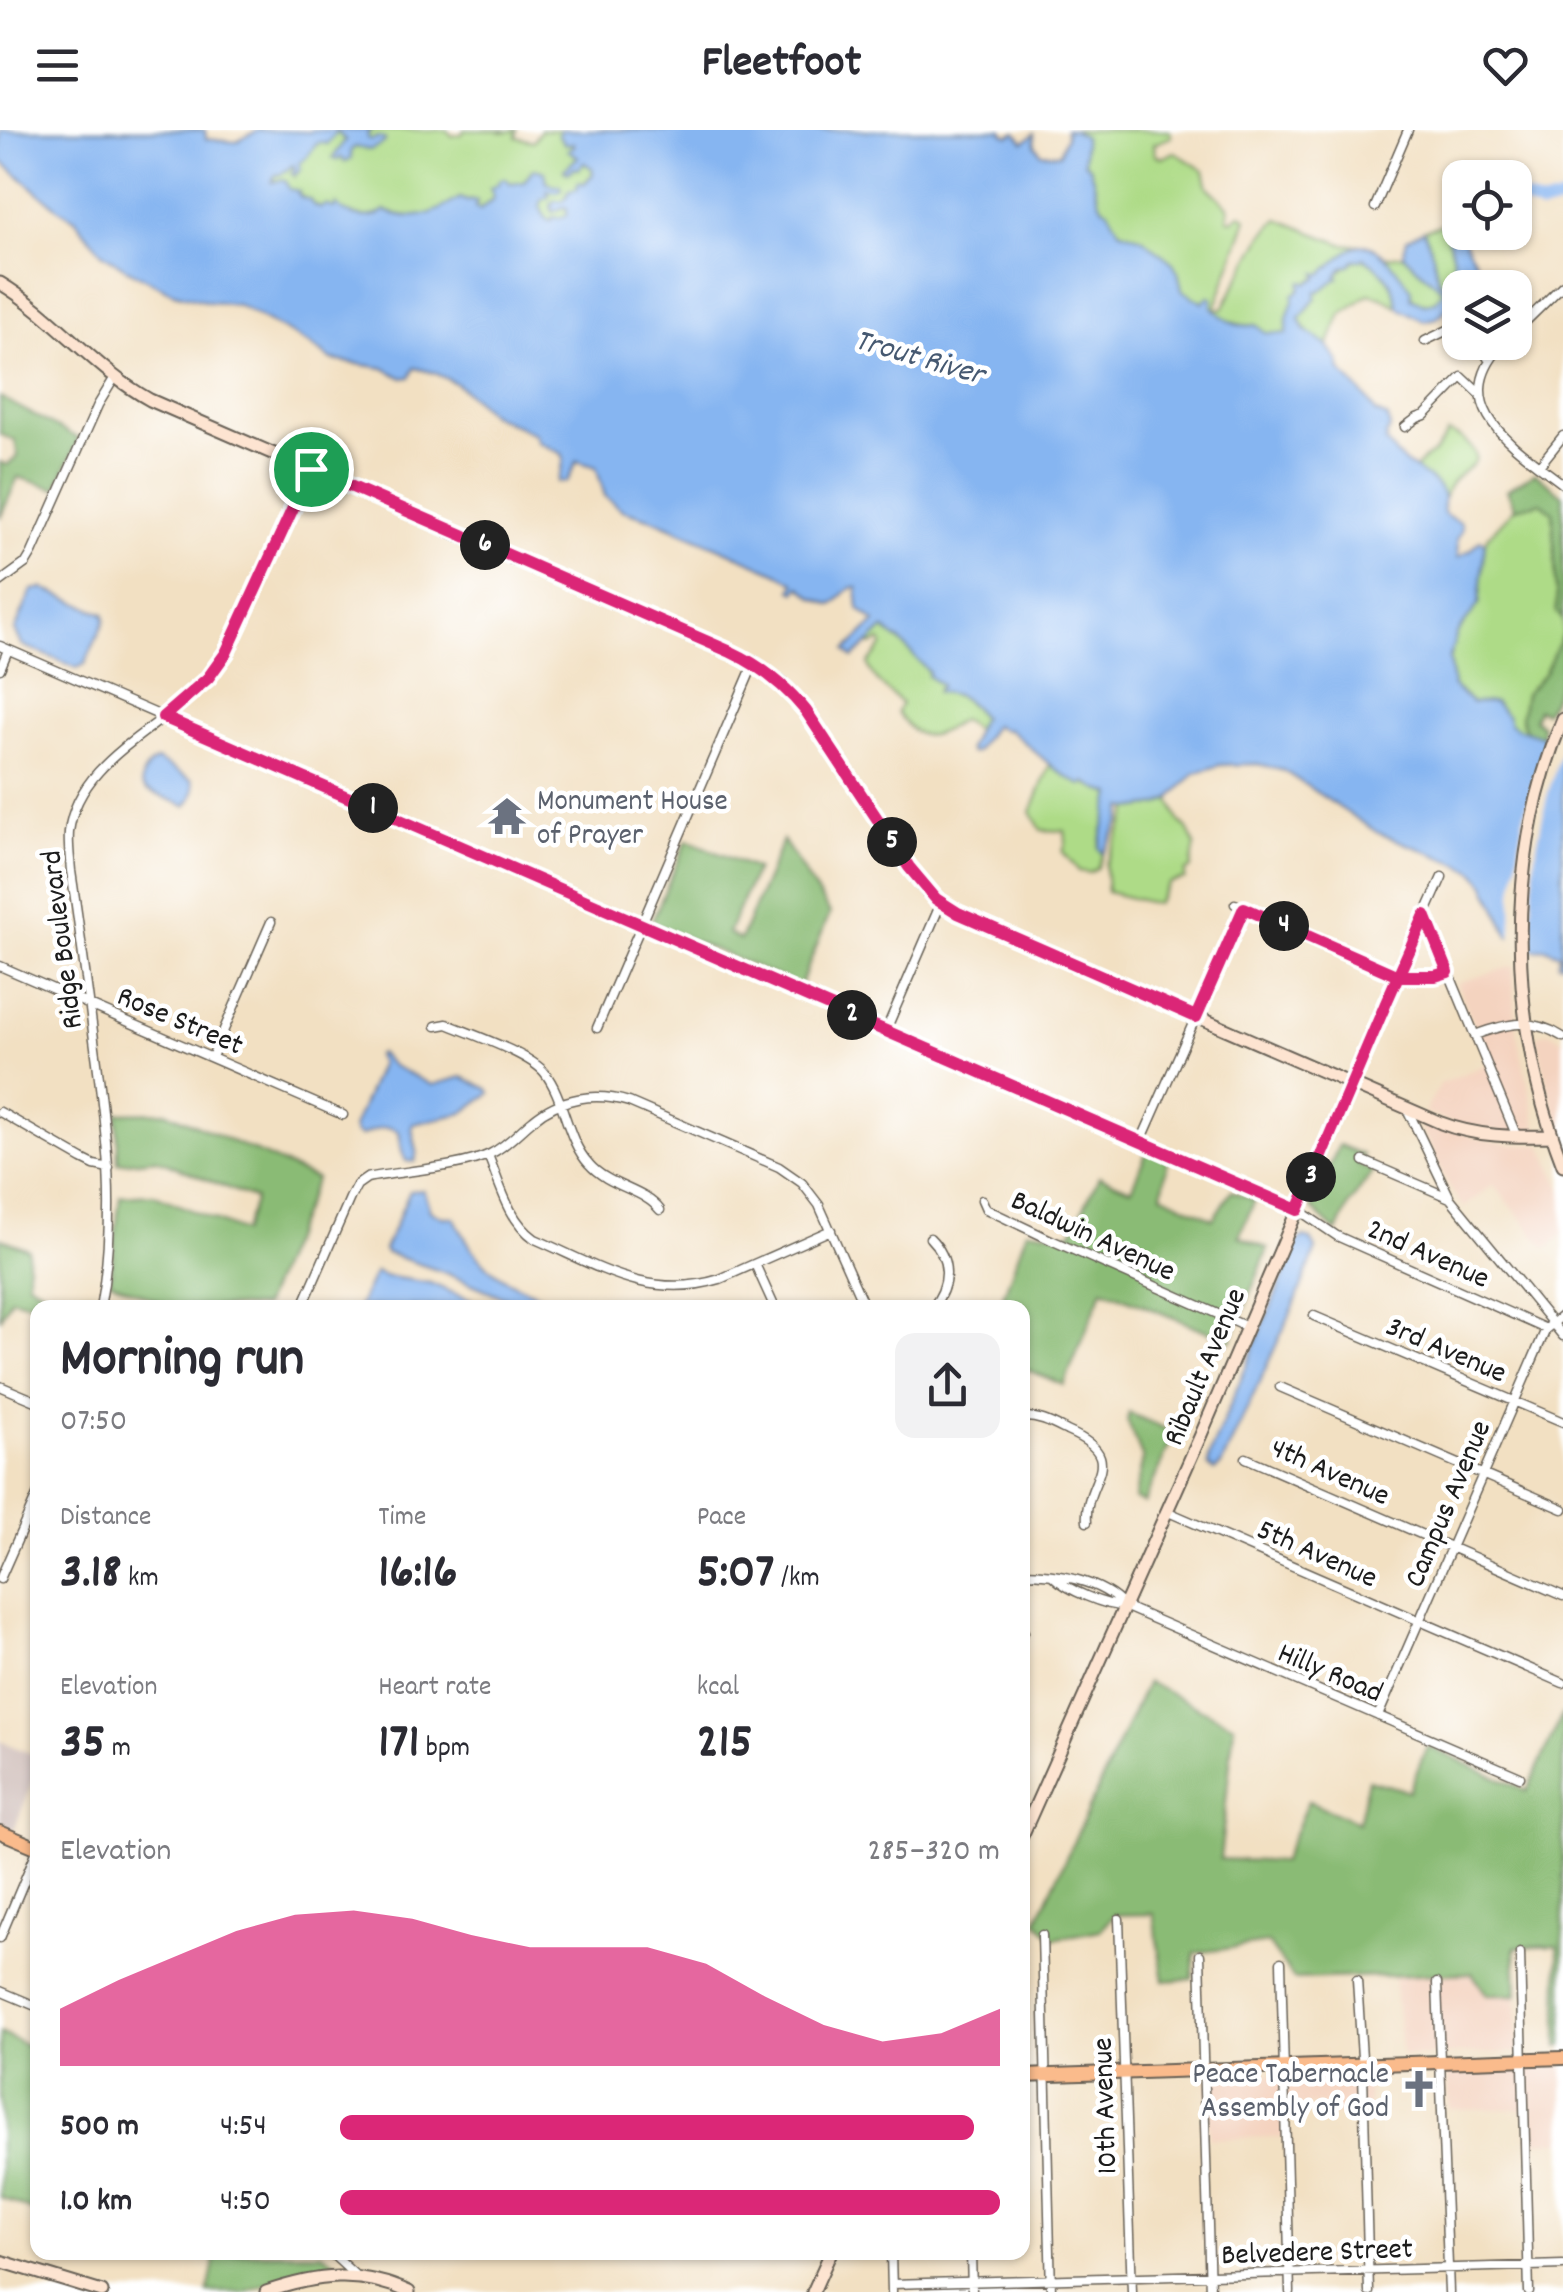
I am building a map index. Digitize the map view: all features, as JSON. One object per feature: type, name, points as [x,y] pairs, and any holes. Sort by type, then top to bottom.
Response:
[{"type":"main road","points":[[0,1832],[30,1845]]},
{"type":"main road","points":[[1030,2076],[1563,2058]]},
{"type":"street","points":[[1375,207],[1408,130]]},
{"type":"street","points":[[0,283],[36,307],[115,376],[150,400],[754,664],[782,684],[806,711],[909,867],[941,904],[1459,1130],[1516,1137],[1552,1136]]},
{"type":"street","points":[[1532,315],[1563,284]]},
{"type":"street","points":[[1426,341],[1442,333]]},
{"type":"street","points":[[1489,360],[1481,394],[1492,427],[1563,484]]},
{"type":"street","points":[[0,582],[26,563],[32,553],[98,405],[115,376]]},
{"type":"street","points":[[1405,427],[1425,416],[1462,377],[1481,394]]},
{"type":"street","points":[[1539,466],[1563,436]]},
{"type":"street","name":"Ridge Boulevard","points":[[101,1300],[107,1260],[109,1168],[71,871],[72,820],[82,794],[101,768],[208,678],[226,653],[311,469]]},
{"type":"street","points":[[0,670],[4,648]]},
{"type":"street","name":"2nd Avenue","points":[[4,648],[1141,1141],[1298,1210],[1337,1236],[1549,1326]]},
{"type":"street","points":[[597,1028],[754,664]]},
{"type":"street","points":[[1562,722],[1533,820],[1524,875],[1520,953],[1525,1022],[1538,1089],[1563,1165]]},
{"type":"street","name":"Ribault Avenue","points":[[1030,1818],[1442,877]]},
{"type":"street","points":[[886,1030],[941,904]]},
{"type":"street","points":[[1141,1141],[1240,906],[1398,976],[1448,972]]},
{"type":"street","points":[[1425,915],[1516,1137]]},
{"type":"street","points":[[212,1057],[270,922]]},
{"type":"street","name":"Rose Street","points":[[0,966],[343,1115]]},
{"type":"street","points":[[1475,1035],[1525,1022],[1563,1036]]},
{"type":"street","points":[[436,1026],[447,1024],[530,1060],[544,1071],[579,1150],[592,1168],[613,1184],[653,1202],[660,1210]]},
{"type":"street","points":[[305,1300],[357,1185],[366,1178],[488,1155],[537,1116],[588,1097],[618,1099],[791,1174],[812,1193],[862,1300]]},
{"type":"street","points":[[1408,1110],[1450,1198],[1549,1326],[1563,1336]]},
{"type":"street","points":[[0,1112],[82,1159],[109,1168]]},
{"type":"street","points":[[488,1155],[513,1216],[525,1232],[627,1278],[656,1286],[690,1287],[720,1280],[831,1230]]},
{"type":"street","points":[[1364,1161],[1450,1198]]},
{"type":"street","name":"Baldwin Avenue","points":[[982,1200],[986,1209],[1247,1327]]},
{"type":"street","points":[[930,1238],[945,1258],[946,1272],[938,1300]]},
{"type":"street","points":[[755,1264],[771,1300]]},
{"type":"street","points":[[1549,1326],[1563,1315]]},
{"type":"street","name":"3rd Avenue","points":[[1314,1316],[1563,1422]]},
{"type":"street","name":"Campus Avenue","points":[[1378,1716],[1549,1326]]},
{"type":"street","points":[[0,1386],[30,1399]]},
{"type":"street","points":[[1280,1387],[1563,1509]]},
{"type":"street","points":[[1030,1418],[1082,1437],[1097,1451],[1101,1467],[1086,1510],[1086,1522]]},
{"type":"street","name":"4th Avenue","points":[[1246,1458],[1563,1596]]},
{"type":"street","name":"5th Avenue","points":[[1166,1510],[1563,1682]]},
{"type":"street","points":[[0,1579],[30,1511]]},
{"type":"street","name":"Hilly Road","points":[[1030,1573],[1068,1576],[1116,1596],[1124,1606],[1520,1777]]},
{"type":"street","points":[[0,1938],[30,1867]]},
{"type":"street","name":"10th Avenue","points":[[1120,1919],[1132,2292]]},
{"type":"street","points":[[1042,1935],[1051,2292]]},
{"type":"street","points":[[1520,1954],[1529,2292]]},
{"type":"street","points":[[1200,1955],[1210,2292]]},
{"type":"street","points":[[1280,1962],[1290,2292]]},
{"type":"street","points":[[1357,1980],[1369,2292]]},
{"type":"street","points":[[1437,1983],[1449,2292]]},
{"type":"street","points":[[0,1991],[30,2004]]},
{"type":"street","points":[[339,2260],[356,2276]]},
{"type":"street","points":[[813,2292],[827,2260]]},
{"type":"street","points":[[891,2260],[892,2288]]},
{"type":"street","points":[[970,2260],[972,2287]]},
{"type":"street","points":[[0,2261],[102,2292]]},
{"type":"street","name":"Belvedere Street","points":[[892,2288],[1563,2265]]},
{"type":"street","points":[[266,2292],[308,2278],[356,2276],[409,2292]]},
{"type":"shaded area","points":[[1513,966],[1517,1033],[1535,1130],[1510,1133],[1463,1127],[1424,1112],[1441,1083],[1490,1063],[1457,983]]},
{"type":"shaded area","points":[[1548,1032],[1563,1040],[1563,1138],[1537,1036]]},
{"type":"shaded area","points":[[1416,1117],[1474,1137],[1514,1145],[1542,1145],[1563,1191],[1563,1234],[1546,1248],[1493,1184],[1464,1208],[1450,1189]]},
{"type":"shaded area","points":[[0,1741],[30,1753],[30,1789],[14,1830],[0,1824]]},
{"type":"shaded area","points":[[1472,1973],[1487,1995],[1517,1995],[1518,2052],[1402,2056],[1394,1976]]},
{"type":"shaded area","points":[[1563,2065],[1563,2141],[1529,2142],[1527,2109],[1449,2109],[1447,2068]]},
{"type":"shaded area","points":[[1368,2070],[1369,2115],[1322,2115],[1321,2105],[1288,2107],[1288,2137],[1209,2139],[1207,2078]]},
{"type":"green space","points":[[447,130],[452,136],[464,130],[517,130],[516,137],[533,141],[541,130],[561,130],[558,136],[574,142],[578,158],[574,168],[583,163],[593,168],[593,174],[562,201],[567,216],[550,221],[539,206],[547,191],[555,190],[554,186],[532,170],[524,182],[498,184],[492,200],[479,210],[474,200],[460,198],[432,213],[415,216],[385,211],[369,217],[320,208],[273,183],[275,175],[293,165],[295,175],[312,149],[337,131],[345,140],[336,155],[355,147],[375,147],[385,140],[368,138],[368,132]]},
{"type":"green space","points":[[1073,130],[1170,130],[1171,137],[1154,144],[1155,155],[1162,158],[1175,152],[1204,171],[1208,187],[1229,207],[1228,219],[1241,214],[1247,219],[1217,309],[1223,308],[1263,235],[1278,219],[1342,244],[1361,245],[1302,285],[1293,303],[1288,335],[1266,333],[1256,325],[1226,320],[1182,290],[1178,272],[1142,238],[1119,230],[1101,205]]},
{"type":"green space","points":[[1442,224],[1442,250],[1451,250],[1453,270],[1442,270],[1442,283],[1438,280],[1424,230]]},
{"type":"green space","points":[[1403,255],[1442,289],[1442,294],[1425,303],[1417,301],[1403,287],[1386,257]]},
{"type":"green space","points":[[1363,258],[1387,278],[1398,307],[1369,294],[1341,314],[1328,346],[1311,335],[1300,319],[1316,298],[1315,292],[1349,264]]},
{"type":"green space","points":[[0,397],[79,439],[56,489],[18,477],[0,518],[0,462],[7,465],[18,456],[15,441],[0,434]]},
{"type":"green space","points":[[1448,433],[1464,440],[1476,456],[1473,464],[1452,482],[1443,499],[1435,485],[1415,469],[1434,453]]},
{"type":"green space","points":[[1535,473],[1563,495],[1563,619],[1557,613],[1553,512],[1541,502],[1515,508],[1507,490]]},
{"type":"green space","points":[[1541,502],[1553,512],[1557,613],[1563,619],[1563,633],[1544,674],[1525,694],[1521,717],[1527,734],[1472,703],[1453,686],[1449,659],[1457,633],[1479,604],[1488,536],[1515,508]]},
{"type":"green space","points":[[884,629],[941,685],[937,691],[957,696],[977,712],[982,718],[976,730],[961,720],[933,735],[912,730],[897,712],[901,703],[877,681],[868,664],[883,645],[881,641],[868,644]]},
{"type":"green space","points":[[1563,633],[1559,684],[1545,712],[1538,709],[1534,719],[1542,726],[1542,735],[1527,734],[1521,717],[1525,694],[1544,674]]},
{"type":"green space","points":[[1050,765],[1113,794],[1099,847],[1103,854],[1097,869],[1089,873],[1079,871],[1063,852],[1065,831],[1041,830],[1031,812]]},
{"type":"green space","points":[[1170,799],[1195,845],[1185,879],[1169,883],[1156,904],[1107,892],[1105,865],[1130,809],[1159,805]]},
{"type":"green space","points":[[687,840],[756,869],[728,933],[740,940],[783,840],[830,913],[800,986],[651,923]]},
{"type":"green space","points":[[167,1112],[316,1179],[266,1300],[155,1300],[110,1281],[120,1196],[153,1194],[243,1232],[255,1199],[157,1159],[118,1163],[117,1113]]},
{"type":"green space","points":[[1339,1145],[1363,1155],[1359,1165],[1373,1171],[1349,1205],[1337,1232],[1311,1208]]},
{"type":"green space","points":[[1147,1151],[1168,1160],[1162,1194],[1213,1219],[1231,1191],[1255,1200],[1239,1236],[1268,1249],[1231,1341],[1103,1289],[1064,1385],[1030,1371],[1030,1300],[1002,1300],[1027,1230],[1071,1234],[1099,1176],[1131,1189]]},
{"type":"green space","points":[[0,1238],[28,1249],[28,1282],[53,1296],[90,1293],[89,1300],[30,1300],[30,1303],[11,1298],[0,1319]]},
{"type":"green space","points":[[1129,1413],[1175,1433],[1144,1503],[1134,1499],[1143,1459],[1127,1420]]},
{"type":"green space","points":[[1147,1682],[1234,1725],[1220,1859],[1282,1862],[1308,1801],[1358,1822],[1368,1780],[1409,1791],[1427,1746],[1527,1791],[1563,1713],[1563,2045],[1558,2046],[1558,1945],[1515,1947],[1517,1995],[1487,1995],[1472,1973],[1294,1979],[1268,1943],[1195,1953],[1192,1979],[1164,1981],[1153,1914],[1114,1915],[1100,1930],[1054,1939],[1037,1921]]},
{"type":"green space","points":[[0,2033],[30,2047],[30,2210],[0,2197]]},
{"type":"green space","points":[[215,2260],[332,2260],[338,2264],[337,2268],[312,2270],[244,2292],[208,2292]]},
{"type":"water","name":"Trout River","points":[[0,130],[205,130],[206,139],[236,142],[259,130],[374,130],[368,132],[368,138],[385,139],[384,143],[370,150],[355,147],[351,159],[345,162],[341,157],[333,158],[345,140],[337,132],[327,144],[320,142],[314,147],[299,163],[301,169],[295,175],[291,174],[293,165],[275,175],[272,182],[286,181],[289,189],[299,191],[302,198],[320,208],[334,208],[336,204],[359,216],[385,211],[415,216],[460,198],[477,201],[475,207],[480,210],[492,200],[490,188],[499,180],[524,182],[536,169],[545,172],[547,182],[562,189],[547,191],[549,197],[542,199],[540,207],[550,221],[567,215],[564,207],[552,212],[551,204],[562,201],[593,174],[592,168],[584,163],[568,173],[564,170],[578,157],[568,150],[574,143],[565,144],[558,135],[561,130],[1003,130],[1009,136],[1016,132],[1024,142],[1034,134],[1041,153],[1059,154],[1065,130],[1073,130],[1084,137],[1084,162],[1089,166],[1101,205],[1119,230],[1142,238],[1173,263],[1182,290],[1203,303],[1208,296],[1212,298],[1212,307],[1236,324],[1256,325],[1266,333],[1287,334],[1293,295],[1301,289],[1301,282],[1307,284],[1318,277],[1317,273],[1322,274],[1352,248],[1370,246],[1386,258],[1412,290],[1411,298],[1424,304],[1435,302],[1442,293],[1442,313],[1424,321],[1398,307],[1387,278],[1364,258],[1343,267],[1339,278],[1316,292],[1300,319],[1305,330],[1328,346],[1341,371],[1376,413],[1388,418],[1386,443],[1438,487],[1443,511],[1461,524],[1458,557],[1480,540],[1485,542],[1479,604],[1457,633],[1449,659],[1453,686],[1472,703],[1494,702],[1510,724],[1563,744],[1562,964],[1558,963],[1560,954],[1546,948],[1536,950],[1509,936],[1486,885],[1474,871],[1378,833],[1284,771],[1258,764],[1220,765],[1195,773],[1159,805],[1124,807],[1103,854],[1099,848],[1112,794],[1072,780],[1007,729],[994,725],[975,752],[970,753],[968,749],[982,717],[962,698],[937,692],[941,685],[884,629],[853,658],[846,650],[875,622],[859,609],[857,587],[832,605],[814,598],[800,586],[796,592],[792,590],[795,583],[778,573],[655,520],[622,510],[605,496],[596,467],[577,461],[567,482],[558,482],[562,454],[538,442],[535,434],[492,415],[457,384],[435,373],[415,368],[410,377],[403,378],[383,368],[332,360],[238,305],[174,293],[102,253],[75,219],[0,160]]},
{"type":"water","points":[[1424,230],[1433,255],[1442,289],[1403,255],[1407,239]]},
{"type":"water","points":[[1451,250],[1469,250],[1480,270],[1453,270]]},
{"type":"water","points":[[42,588],[104,614],[105,620],[85,664],[77,668],[22,645],[15,630],[32,590]]},
{"type":"water","points":[[157,760],[192,780],[193,793],[186,806],[142,785],[145,770]]},
{"type":"water","points":[[379,1053],[391,1065],[432,1085],[462,1077],[490,1093],[463,1113],[413,1124],[415,1162],[406,1161],[399,1132],[380,1128],[360,1136],[353,1128],[380,1063],[376,1056]]},
{"type":"water","points":[[423,1190],[430,1210],[442,1217],[454,1217],[476,1254],[500,1276],[552,1300],[510,1300],[386,1253],[410,1191]]},
{"type":"water","points":[[1304,1237],[1316,1249],[1221,1466],[1214,1471],[1208,1465],[1209,1456],[1298,1241]]},
{"type":"water","points":[[375,1272],[430,1283],[470,1300],[361,1300]]},
{"type":"pier","points":[[1548,732],[1563,738],[1563,744],[1535,855],[1529,953],[1511,943],[1513,891],[1523,819]]},
{"type":"waterway","points":[[1532,203],[1541,206],[1563,200]]},
{"type":"place","name":"Monument House of Prayer","points":[[507,816]]},
{"type":"place","name":"Peace Tabernacle Assembly of God","points":[[1419,2089]]},
{"type":"route","points":[[311,469],[226,653],[208,678],[163,717],[1298,1210],[1386,1003],[1398,976],[1425,915],[1448,972],[1398,976],[1244,908],[1196,1017],[984,926],[941,904],[928,891],[806,711],[768,672],[731,652],[311,469]]}]
